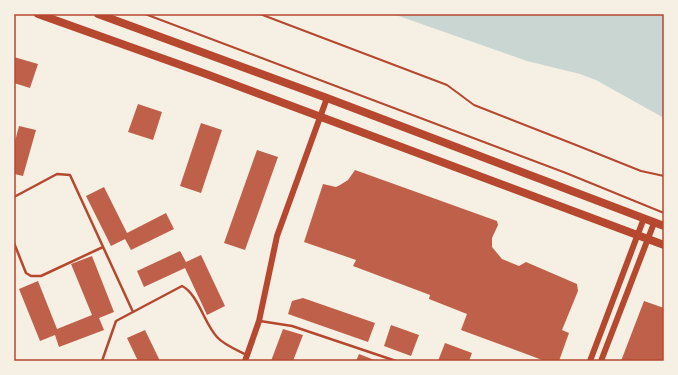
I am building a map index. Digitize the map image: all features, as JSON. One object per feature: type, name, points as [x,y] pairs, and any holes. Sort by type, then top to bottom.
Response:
[{"type":"main road","points":[[38,14],[321,116],[664,245]]},
{"type":"main road","points":[[98,14],[327,98],[664,226]]},
{"type":"street","points":[[246,358],[259,321],[277,236],[327,98]]},
{"type":"street","points":[[590,361],[644,218]]},
{"type":"street","points":[[601,361],[654,222]]},
{"type":"lane","points":[[14,197],[57,174],[70,175],[133,312]]},
{"type":"lane","points":[[14,243],[26,273],[31,276],[41,276],[103,248]]},
{"type":"lane","points":[[102,361],[116,321],[182,286],[189,289],[210,329],[218,339],[246,358]]},
{"type":"lane","points":[[259,321],[292,326],[396,361]]},
{"type":"path","points":[[146,14],[559,170],[664,213]]},
{"type":"path","points":[[260,14],[447,85],[474,104],[576,146],[641,171],[664,176]]},
{"type":"shaded area","points":[[393,14],[664,14],[664,118],[596,80],[580,74],[527,61]]},
{"type":"building","points":[[14,57],[38,64],[30,88],[14,83]]},
{"type":"building","points":[[138,104],[162,112],[153,140],[128,132]]},
{"type":"building","points":[[201,123],[222,130],[201,193],[180,186]]},
{"type":"building","points":[[19,126],[36,130],[23,176],[14,174],[14,145]]},
{"type":"building","points":[[257,150],[278,157],[245,250],[224,243]]},
{"type":"building","points":[[355,170],[497,221],[498,225],[492,238],[492,247],[502,259],[519,266],[526,262],[577,284],[578,291],[562,330],[569,333],[559,361],[545,361],[461,330],[467,314],[429,299],[430,295],[353,266],[356,260],[304,242],[323,184],[336,187],[348,180]]},
{"type":"building","points":[[104,187],[127,233],[166,213],[174,229],[131,250],[125,239],[111,246],[86,196]]},
{"type":"building","points":[[180,251],[186,262],[201,255],[225,306],[207,315],[185,268],[144,287],[137,271]]},
{"type":"building","points":[[92,256],[114,312],[99,318],[104,330],[59,347],[55,335],[40,341],[19,289],[38,281],[57,329],[92,315],[71,264]]},
{"type":"building","points":[[303,298],[375,323],[368,342],[288,314],[292,301]]},
{"type":"building","points":[[644,301],[664,308],[664,361],[621,361]]},
{"type":"building","points":[[391,325],[419,335],[411,356],[384,346]]},
{"type":"building","points":[[283,329],[303,335],[293,361],[271,361]]},
{"type":"building","points":[[145,330],[160,361],[138,361],[127,338]]},
{"type":"building","points":[[445,343],[472,353],[469,361],[438,361]]},
{"type":"building","points":[[359,354],[377,361],[356,361]]}]
